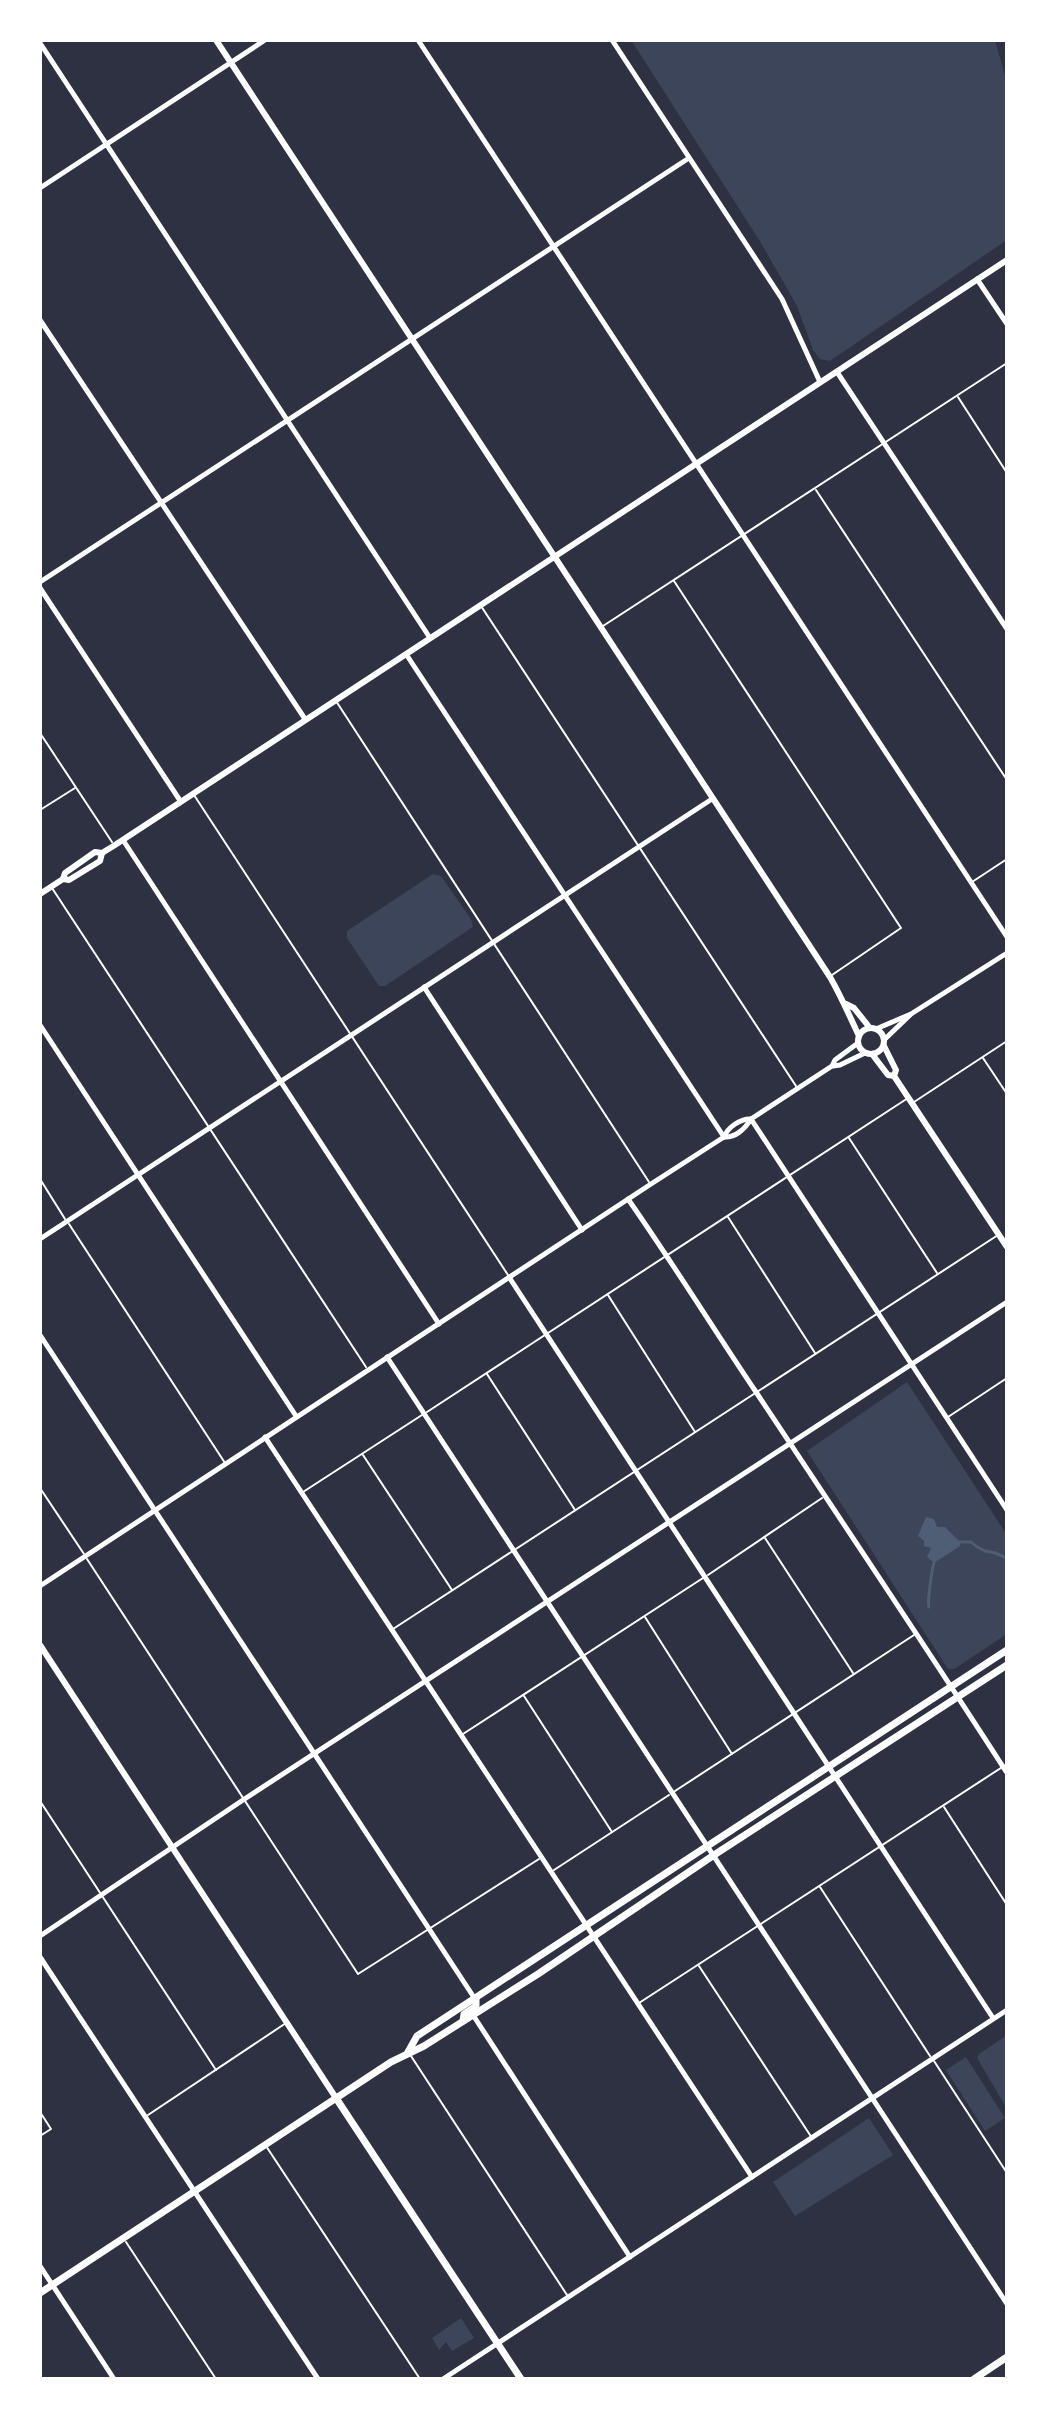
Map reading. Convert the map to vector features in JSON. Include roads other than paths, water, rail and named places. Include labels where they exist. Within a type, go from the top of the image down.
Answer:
[{"type":"main road","points":[[408,2052],[417,2036],[1007,1650]]},
{"type":"main road","points":[[40,2293],[336,2098],[473,2015],[1007,1665]]},
{"type":"main road","points":[[463,2021],[464,2014],[476,2006],[476,1999]]},
{"type":"main road","points":[[336,2098],[521,2379]]},
{"type":"main road","points":[[974,2379],[1007,2357]]},
{"type":"street","points":[[216,40],[830,977],[846,1004],[858,1040],[888,1075],[894,1076],[1007,1247]]},
{"type":"street","points":[[40,188],[265,40]]},
{"type":"street","points":[[418,40],[1007,937]]},
{"type":"street","points":[[612,40],[782,299],[820,382]]},
{"type":"street","points":[[40,43],[430,638]]},
{"type":"street","points":[[181,802],[40,585],[285,420],[689,158]]},
{"type":"street","points":[[40,881],[46,890],[100,861],[102,853],[1007,260]]},
{"type":"street","points":[[977,279],[1007,324]]},
{"type":"street","points":[[40,320],[305,719]]},
{"type":"street","points":[[837,372],[1007,629]]},
{"type":"street","points":[[406,654],[724,1137]]},
{"type":"street","points":[[40,1239],[712,799]]},
{"type":"street","points":[[123,840],[439,1324]]},
{"type":"street","points":[[832,1066],[864,1030],[911,1014],[1007,953]]},
{"type":"street","points":[[424,987],[582,1230]]},
{"type":"street","points":[[846,1004],[854,1008],[884,1043],[896,1070],[894,1076]]},
{"type":"street","points":[[40,1586],[651,1184],[724,1137],[731,1138],[747,1127],[751,1119],[832,1066],[879,1052],[911,1014]]},
{"type":"street","points":[[40,1025],[296,1416]]},
{"type":"street","points":[[751,1119],[1007,1510]]},
{"type":"street","points":[[628,1199],[1006,1768]]},
{"type":"street","points":[[509,1277],[993,2018]]},
{"type":"street","points":[[40,1936],[243,1800],[1007,1302]]},
{"type":"street","points":[[40,1335],[476,1999]]},
{"type":"street","points":[[387,1357],[1007,2304]]},
{"type":"street","points":[[265,1437],[752,2177]]},
{"type":"street","points":[[40,1645],[336,2098]]},
{"type":"street","points":[[40,1957],[318,2379]]},
{"type":"street","points":[[443,2379],[1007,2010]]},
{"type":"street","points":[[473,2015],[630,2257]]},
{"type":"street","points":[[40,2266],[114,2379]]},
{"type":"lane","points":[[602,626],[1007,363]]},
{"type":"lane","points":[[957,396],[1007,473]]},
{"type":"lane","points":[[815,489],[1007,780]]},
{"type":"lane","points":[[674,581],[901,928],[830,977]]},
{"type":"lane","points":[[481,605],[797,1089]]},
{"type":"lane","points":[[336,700],[651,1184]]},
{"type":"lane","points":[[40,733],[115,845]]},
{"type":"lane","points":[[40,810],[76,787]]},
{"type":"lane","points":[[194,794],[509,1277]]},
{"type":"lane","points":[[971,883],[1007,859]]},
{"type":"lane","points":[[46,890],[210,1129],[368,1370]]},
{"type":"lane","points":[[302,1493],[848,1137],[1007,1041]]},
{"type":"lane","points":[[983,1057],[1007,1094]]},
{"type":"lane","points":[[848,1137],[937,1274]]},
{"type":"lane","points":[[40,1179],[225,1464]]},
{"type":"lane","points":[[727,1216],[815,1353]]},
{"type":"lane","points":[[392,1630],[999,1235]]},
{"type":"lane","points":[[608,1294],[695,1432]]},
{"type":"lane","points":[[486,1373],[576,1511]]},
{"type":"lane","points":[[947,1418],[1007,1379]]},
{"type":"lane","points":[[362,1454],[453,1591]]},
{"type":"lane","points":[[40,1488],[358,1974],[542,1857]]},
{"type":"lane","points":[[462,1736],[827,1495]]},
{"type":"lane","points":[[764,1537],[854,1674]]},
{"type":"lane","points":[[644,1616],[732,1754]]},
{"type":"lane","points":[[552,1872],[915,1634]]},
{"type":"lane","points":[[523,1695],[612,1832]]},
{"type":"lane","points":[[638,2004],[1006,1768]]},
{"type":"lane","points":[[40,1801],[216,2070]]},
{"type":"lane","points":[[943,1806],[1007,1905]]},
{"type":"lane","points":[[820,1886],[1007,2173]]},
{"type":"lane","points":[[699,1965],[812,2139]]},
{"type":"lane","points":[[145,2116],[287,2023]]},
{"type":"lane","points":[[408,2052],[569,2297]]},
{"type":"lane","points":[[40,2112],[51,2129],[40,2136]]},
{"type":"lane","points":[[266,2145],[420,2379]]},
{"type":"lane","points":[[123,2238],[216,2379]]},
{"type":"waterway","points":[[960,1542],[971,1542],[1007,1559]]},
{"type":"waterway","points":[[929,1607],[934,1563]]}]
